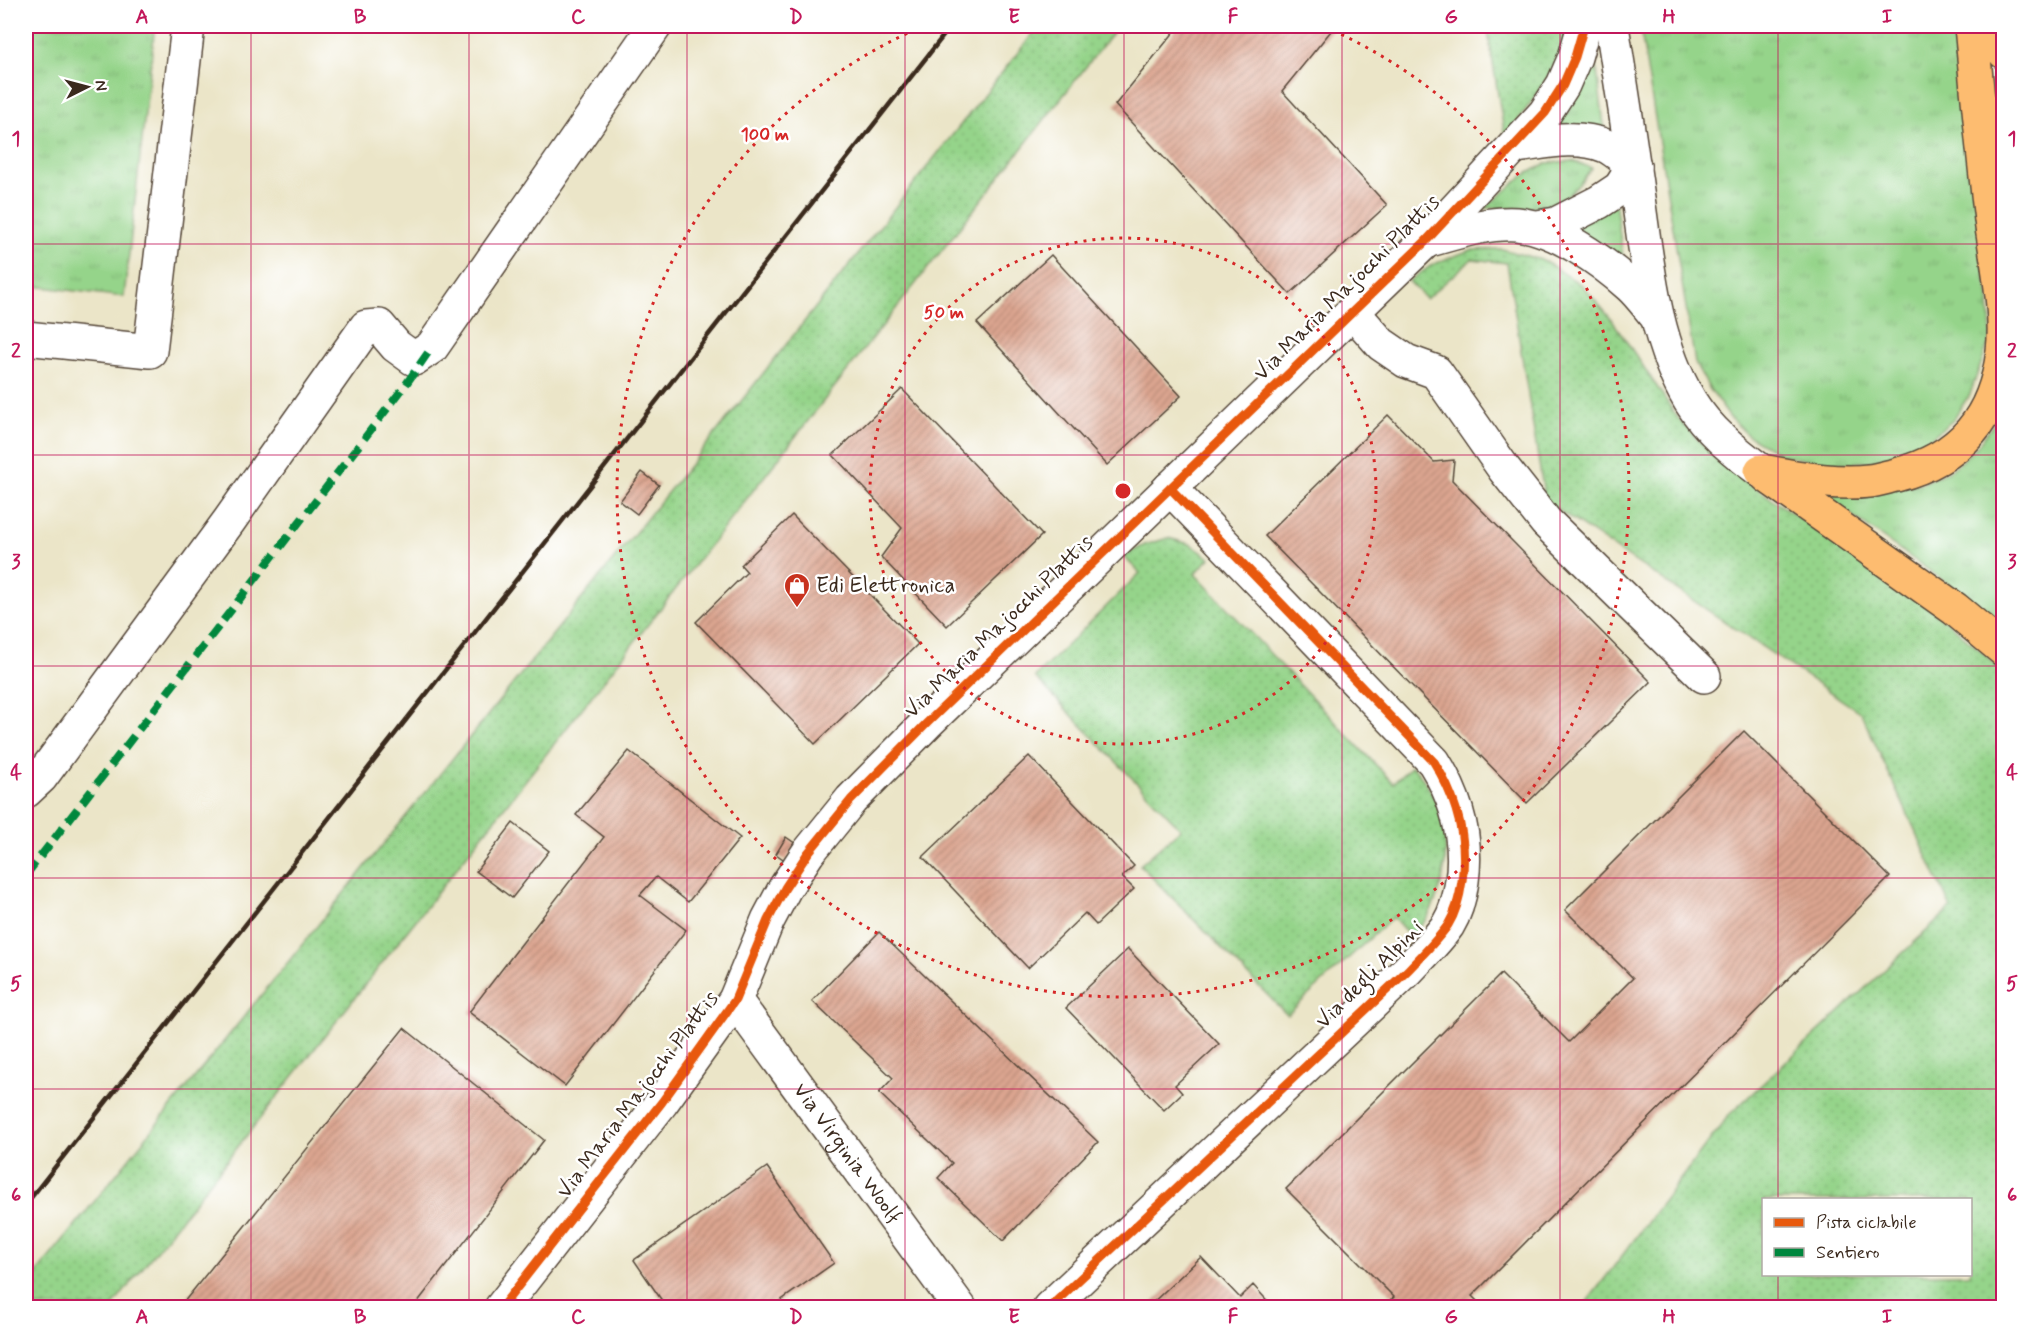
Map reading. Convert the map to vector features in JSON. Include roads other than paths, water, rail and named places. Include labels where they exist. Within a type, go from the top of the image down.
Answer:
[{"type":"main road","points":[[1761,471],[1820,481],[1870,481],[1914,470],[1949,454],[1970,435],[1985,414],[1998,384],[2003,349],[2002,313],[1971,26]]},
{"type":"main road","points":[[1999,26],[2004,52]]},
{"type":"main road","points":[[1761,471],[1955,609],[2004,650]]},
{"type":"street","points":[[26,338],[150,351],[188,26]]},
{"type":"street","points":[[26,791],[41,777],[229,521],[366,327],[379,326],[396,346],[414,359],[432,347],[656,26]]},
{"type":"street","name":"Via Maria Majocchi Plattis","points":[[501,1308],[662,1102],[735,1000],[768,921],[785,888],[808,854],[851,800],[927,723],[1426,241],[1516,146],[1545,113],[1563,85],[1575,57],[1584,26]]},
{"type":"street","points":[[1612,26],[1658,318],[1671,362],[1690,402],[1724,443],[1761,471]]},
{"type":"street","points":[[1516,146],[1557,140],[1584,140],[1608,147],[1634,166]]},
{"type":"street","name":"Via Maria Majocchi Plattis","points":[[1536,227],[1556,224],[1599,202],[1620,188],[1634,166]]},
{"type":"street","name":"Via Maria Majocchi Plattis","points":[[1426,241],[1485,226],[1515,224],[1536,227],[1558,236],[1597,260],[1630,286],[1658,318]]},
{"type":"street","points":[[1353,312],[1381,344],[1406,361],[1436,372],[1504,470],[1546,522],[1704,676]]},
{"type":"street","name":"Via degli Alpini","points":[[1049,1308],[1408,970],[1437,940],[1449,923],[1457,905],[1461,887],[1464,855],[1461,825],[1452,796],[1434,762],[1170,489]]},
{"type":"street","name":"Via Virginia Woolf","points":[[735,1000],[960,1308]]},
{"type":"railway","points":[[26,1204],[951,26]]},
{"type":"place","name":"Edi Elettronica","points":[[797,609]]}]
